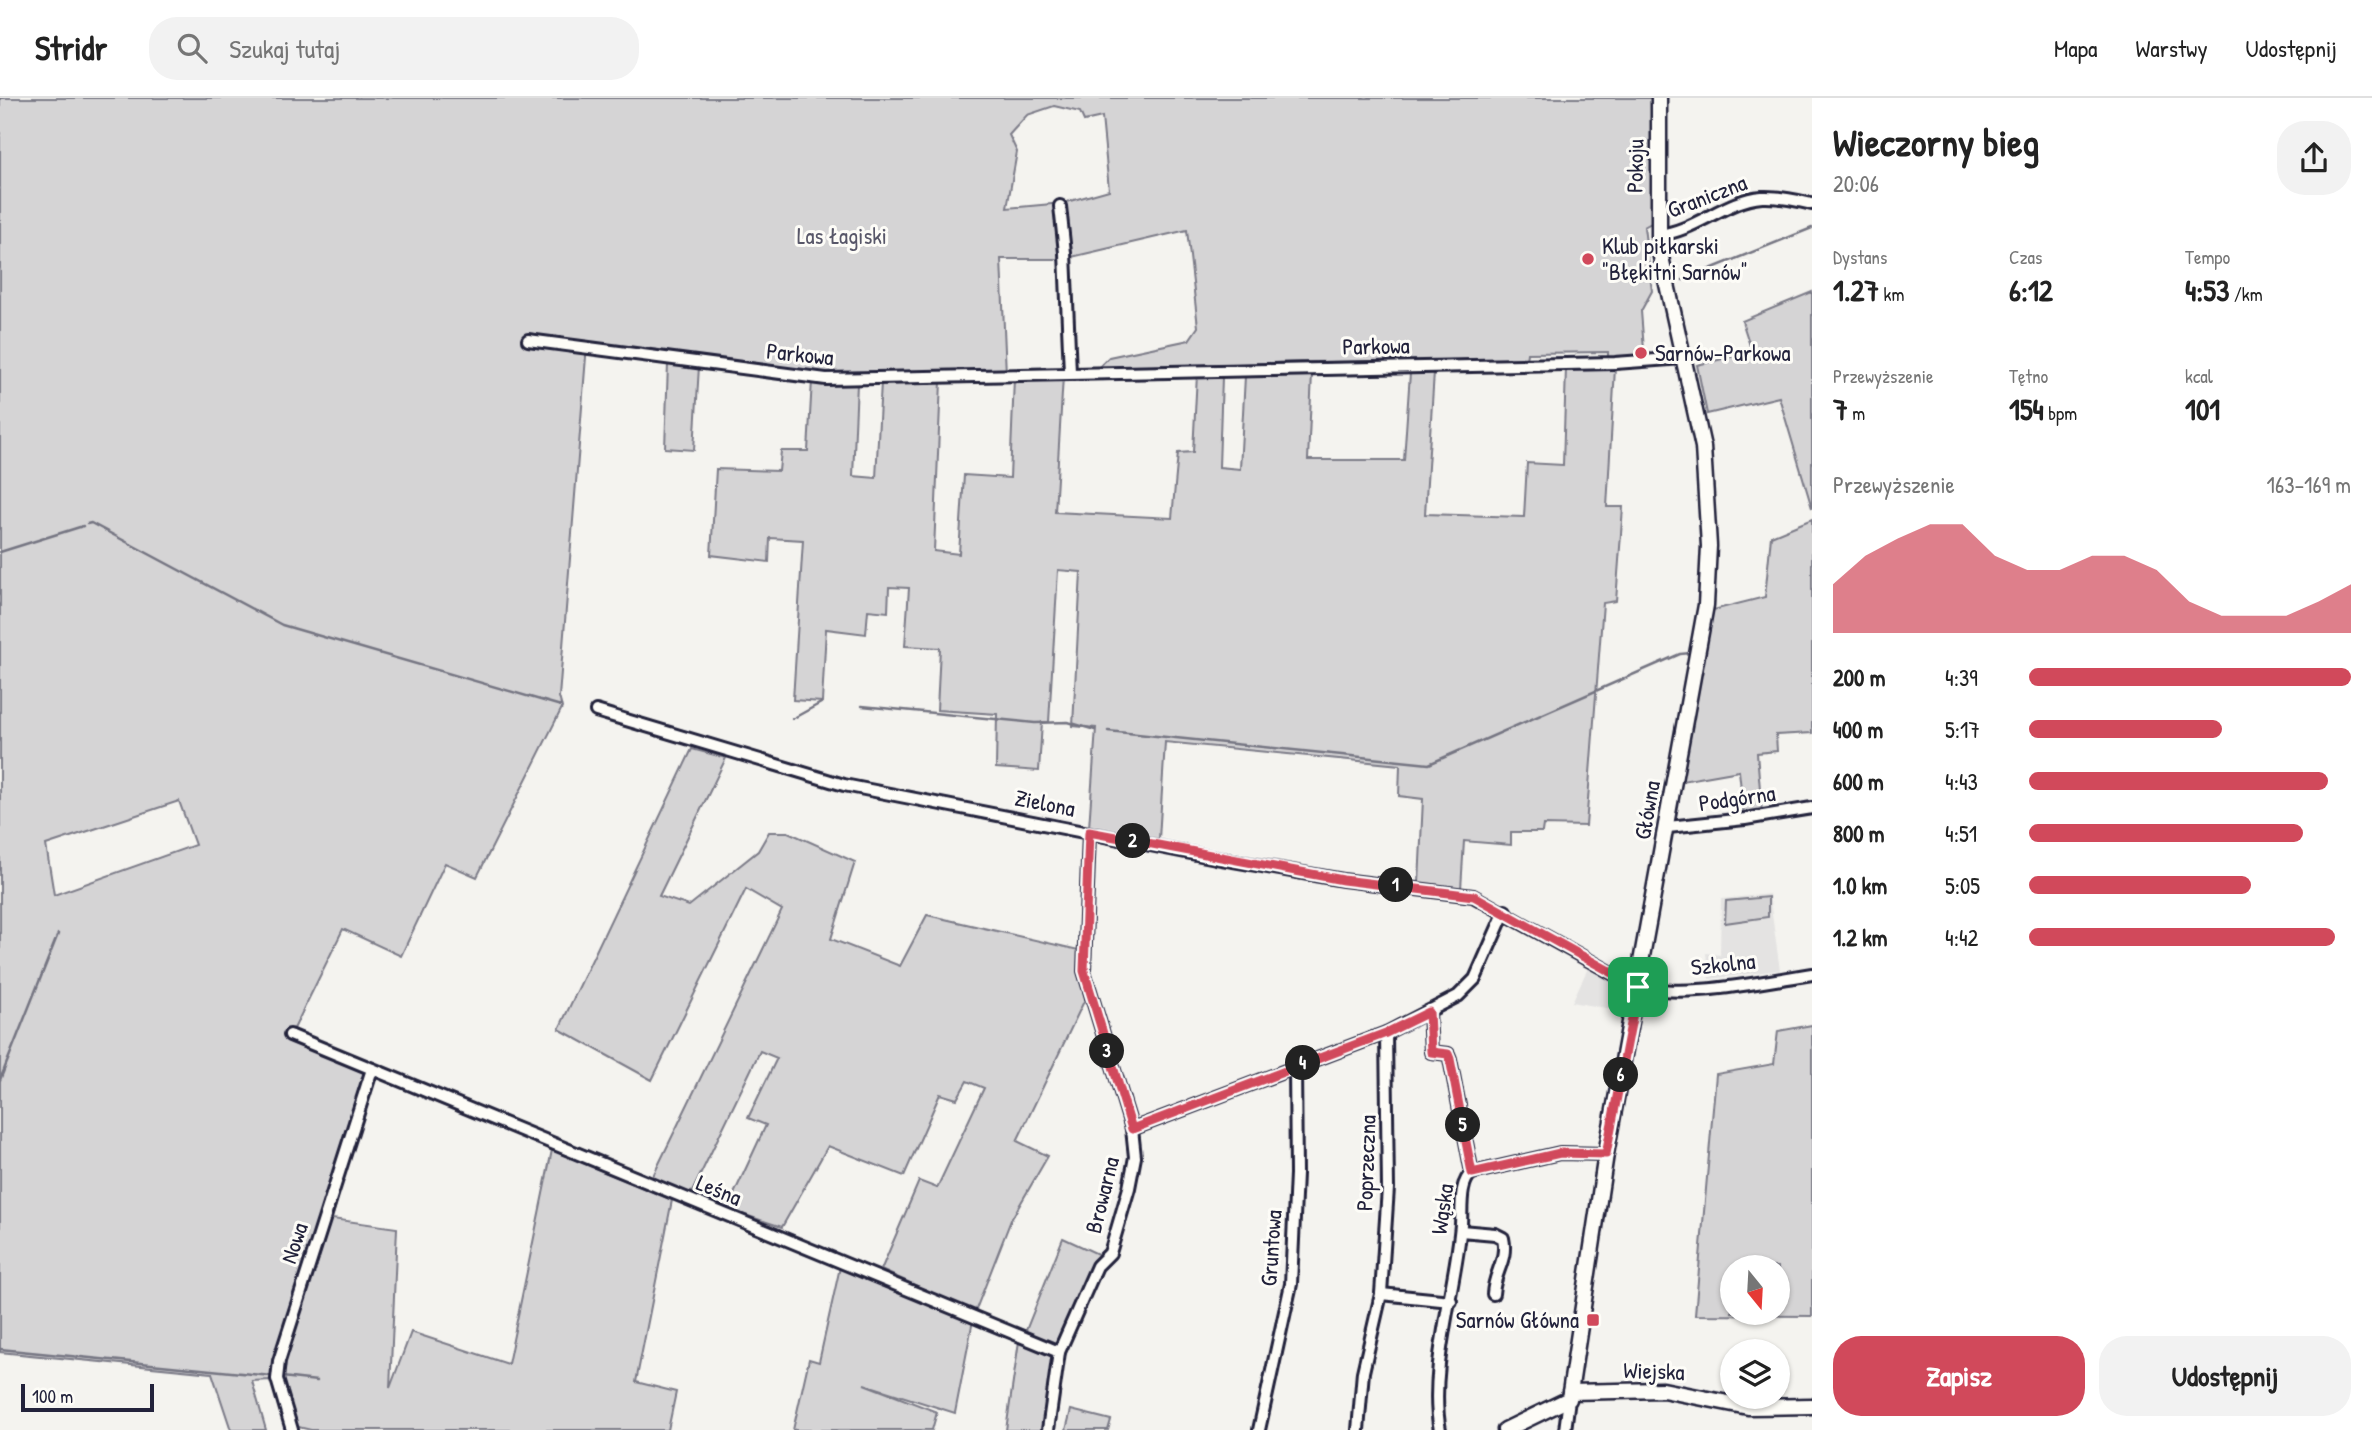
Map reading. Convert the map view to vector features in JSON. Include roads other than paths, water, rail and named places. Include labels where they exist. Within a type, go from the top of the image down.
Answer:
[{"type":"street","name":"Pokoju","points":[[1658,235],[1659,98]]},
{"type":"street","name":"Graniczna","points":[[1658,235],[1704,221],[1749,199],[1778,197],[1812,204]]},
{"type":"street","points":[[1060,206],[1065,253],[1070,373]]},
{"type":"street","name":"Główna","points":[[1564,1430],[1606,1154],[1668,827],[1706,605],[1709,546],[1702,443],[1661,266],[1658,235]]},
{"type":"street","name":"Parkowa","points":[[528,340],[826,379],[1615,363],[1684,358]]},
{"type":"street","name":"Zielona","points":[[596,710],[844,785],[1343,880],[1438,889],[1474,896],[1638,987]]},
{"type":"street","name":"Podgórna","points":[[1668,827],[1745,819],[1812,808]]},
{"type":"street","name":"Browarna","points":[[1059,1352],[1097,1266],[1110,1253],[1133,1171],[1135,1147],[1132,1129],[1084,971],[1089,832]]},
{"type":"street","points":[[1132,1129],[1386,1033],[1458,996],[1470,986],[1504,911]]},
{"type":"street","name":"Szkolna","points":[[1638,987],[1714,988],[1812,974]]},
{"type":"street","name":"Wąska","points":[[1429,1012],[1431,1052],[1448,1054],[1450,1059],[1472,1173],[1464,1184],[1461,1231],[1436,1401],[1440,1430]]},
{"type":"street","name":"Poprzeczna","points":[[1358,1430],[1363,1371],[1381,1294],[1388,1188],[1386,1033]]},
{"type":"street","name":"Leśna","points":[[290,1035],[1059,1352]]},
{"type":"street","name":"Gruntowa","points":[[1259,1430],[1291,1284],[1296,1174],[1295,1066]]},
{"type":"street","name":"Nowa","points":[[292,1430],[276,1379],[279,1361],[372,1069]]},
{"type":"street","points":[[1472,1173],[1560,1153],[1606,1154]]},
{"type":"street","points":[[1461,1231],[1495,1234],[1503,1238],[1506,1252],[1494,1277],[1493,1294]]},
{"type":"street","points":[[1381,1294],[1451,1301]]},
{"type":"street","points":[[1048,1430],[1059,1352]]},
{"type":"street","name":"Wiejska","points":[[1505,1430],[1570,1395],[1663,1390],[1748,1407],[1812,1406]]},
{"type":"waterway","points":[[1683,280],[1812,228]]},
{"type":"waterway","points":[[1667,247],[1678,303]]},
{"type":"waterway","points":[[1692,429],[1694,442]]},
{"type":"waterway","points":[[1696,453],[1697,463]]},
{"type":"waterway","points":[[87,524],[91,523],[282,625],[561,706]]},
{"type":"waterway","points":[[0,552],[83,526]]},
{"type":"waterway","points":[[1108,731],[1429,764],[1680,654],[1691,653]]},
{"type":"waterway","points":[[792,719],[821,703]]},
{"type":"waterway","points":[[862,706],[1035,723],[1068,722],[1095,730]]},
{"type":"waterway","points":[[0,1080],[58,934]]},
{"type":"waterway","points":[[0,1349],[272,1376]]},
{"type":"waterway","points":[[282,1377],[317,1381]]},
{"type":"place","name":"Klub piłkarski \"Błękitni Sarnów\"","points":[[1588,259]]},
{"type":"place","name":"Sarnów-Parkowa","points":[[1641,353]]},
{"type":"place","name":"Sarnów Główna","points":[[1593,1320]]},
{"type":"park label","name":"Las Łagiski","points":[[842,236]]}]
